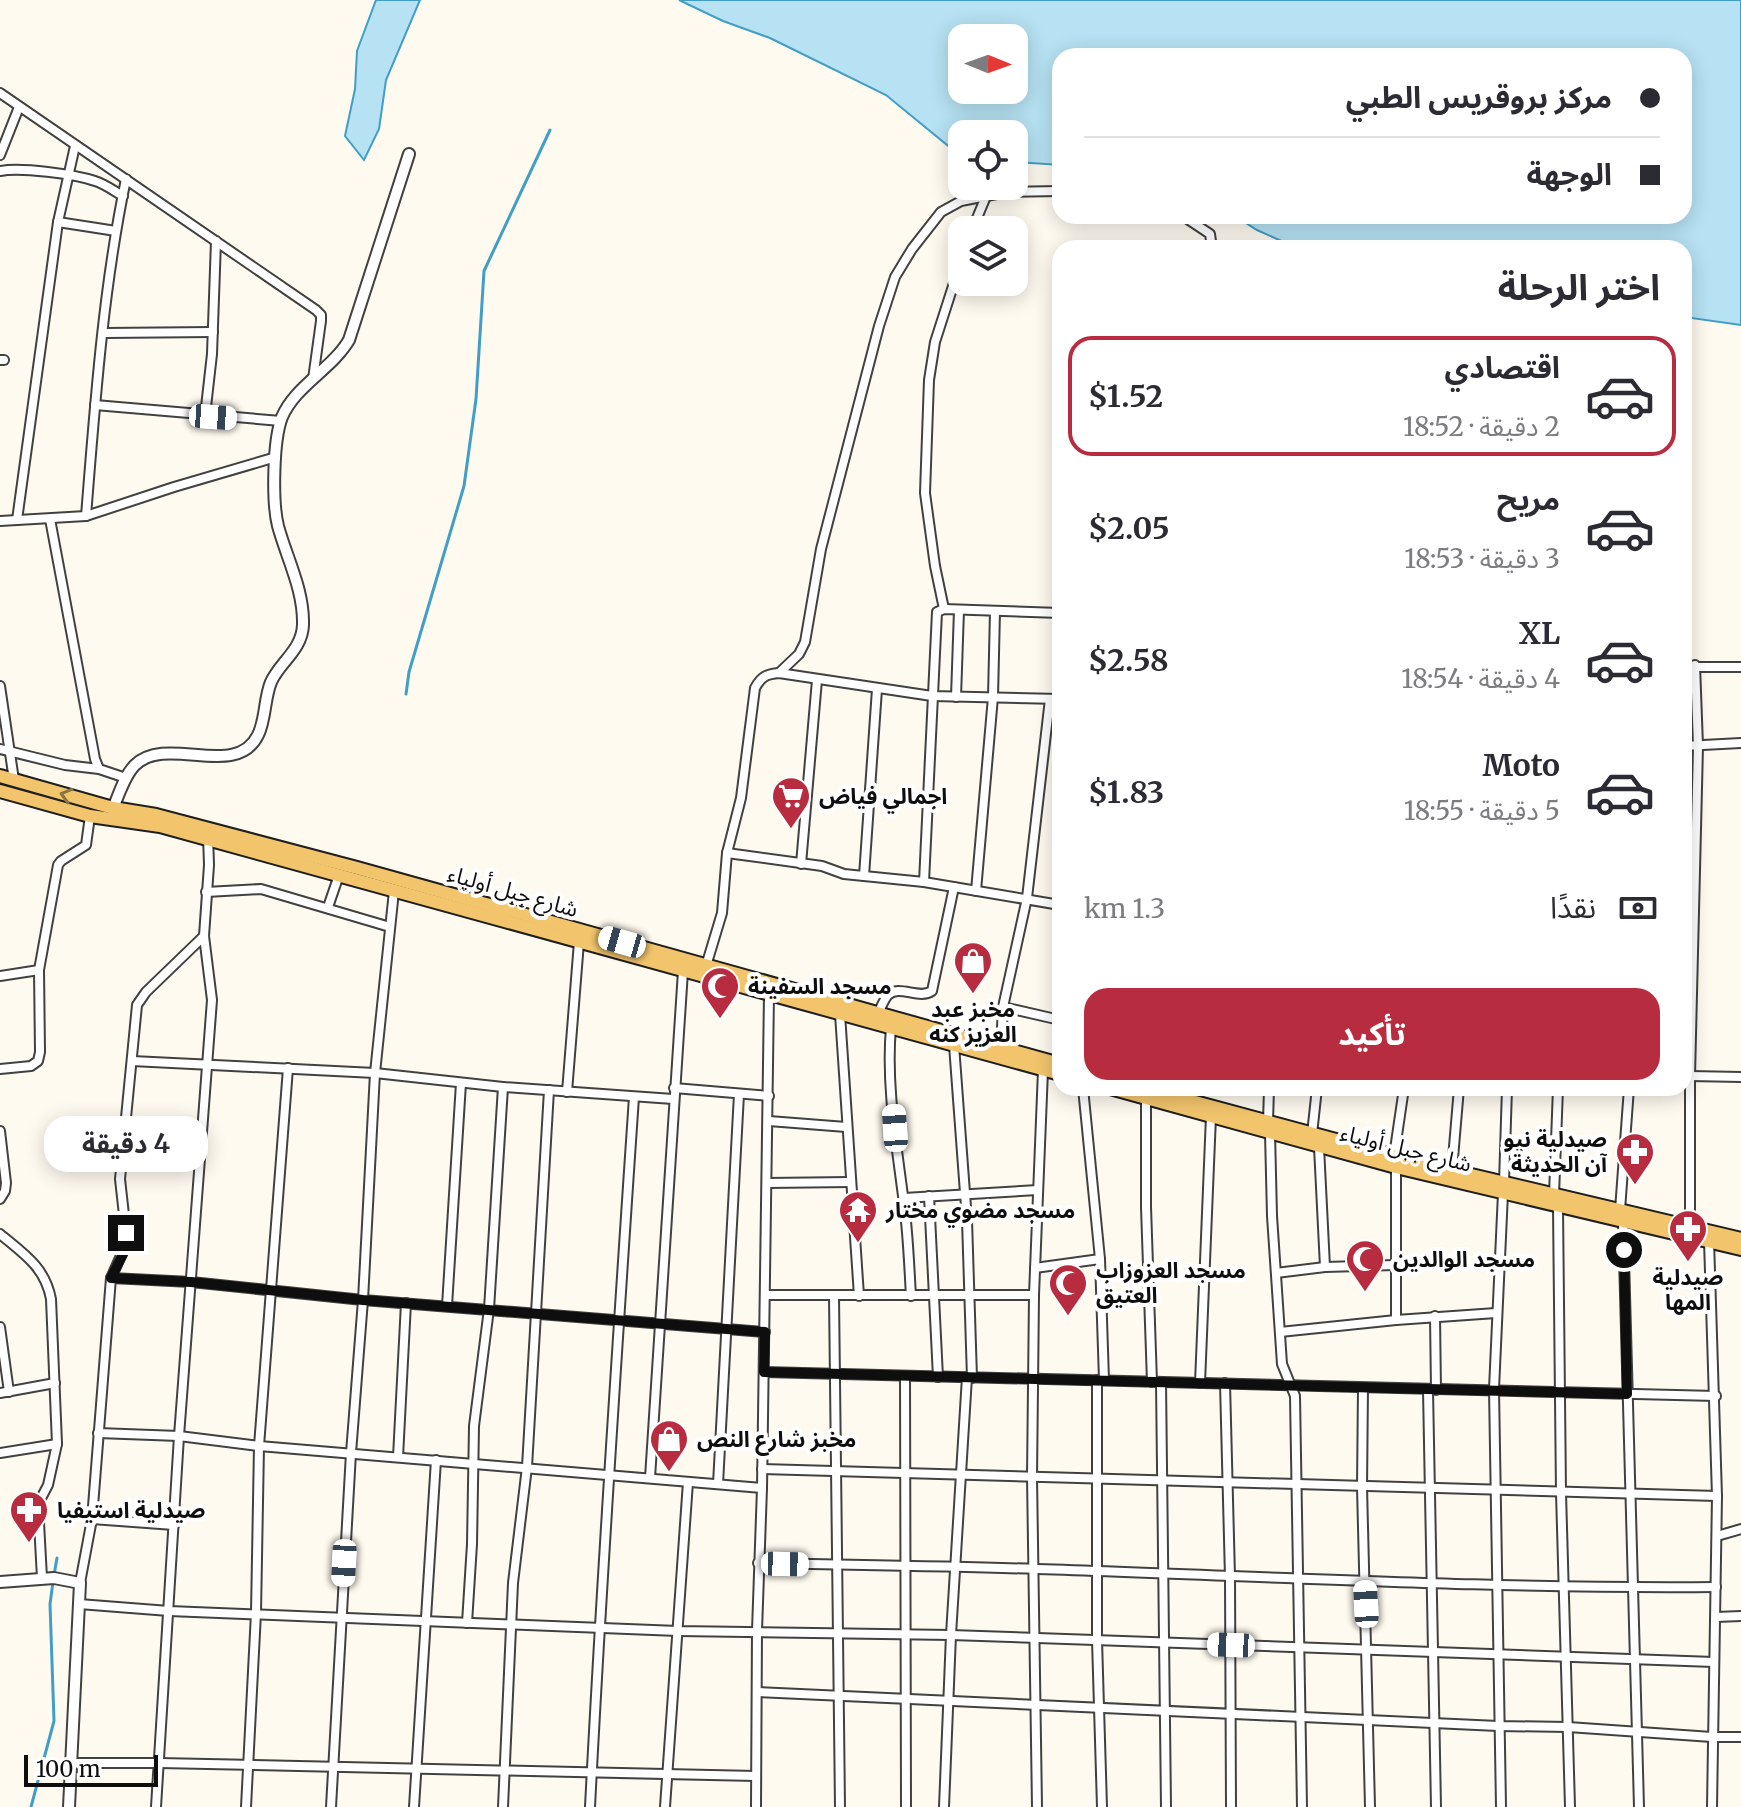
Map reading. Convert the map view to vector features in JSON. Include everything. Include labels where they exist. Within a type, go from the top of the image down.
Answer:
[{"type":"main road","name":"شارع جبل أولياء","points":[[0,776],[113,808],[156,815],[394,891],[1052,1072]]},
{"type":"main road","name":"شارع جبل أولياء","points":[[0,791],[90,816],[208,834],[1052,1062]]},
{"type":"main road","name":"شارع جبل أولياء","points":[[1162,1096],[1211,1116],[1312,1134],[1395,1161],[1709,1237],[1741,1249]]},
{"type":"main road","name":"شارع جبل أولياء","points":[[1166,1096],[1319,1147],[1452,1170],[1503,1188]]},
{"type":"main road","name":"شارع جبل أولياء","points":[[1622,1216],[1690,1227],[1709,1237],[1741,1239]]},
{"type":"street","points":[[0,93],[321,315],[313,380]]},
{"type":"street","points":[[0,155],[19,107]]},
{"type":"street","points":[[17,520],[58,222],[75,146]]},
{"type":"street","points":[[113,808],[135,764],[146,758],[175,753],[230,756],[244,750],[259,733],[271,683],[297,648],[303,634],[300,598],[275,512],[276,457],[281,421],[290,404],[343,350],[355,327],[409,154]]},
{"type":"street","points":[[0,171],[20,168],[94,181],[123,196]]},
{"type":"street","points":[[86,516],[95,405],[116,231],[126,179]]},
{"type":"street","points":[[1028,192],[1052,191]]},
{"type":"street","points":[[779,673],[799,654],[805,642],[821,549],[879,326],[895,277],[941,212],[965,200]]},
{"type":"street","points":[[58,222],[116,231]]},
{"type":"street","points":[[1195,224],[1210,234],[1211,240]]},
{"type":"street","points":[[205,416],[213,332],[216,241]]},
{"type":"street","points":[[944,609],[925,493],[929,380],[935,342],[950,296]]},
{"type":"street","points":[[104,333],[213,332]]},
{"type":"street","points":[[95,405],[281,421]]},
{"type":"street","points":[[0,521],[86,516],[276,457]]},
{"type":"street","points":[[50,519],[99,769]]},
{"type":"street","points":[[924,882],[937,612],[944,609],[1052,613]]},
{"type":"street","points":[[956,697],[959,610]]},
{"type":"street","points":[[976,891],[993,697],[995,611]]},
{"type":"street","points":[[1692,874],[1698,746],[1695,665]]},
{"type":"street","points":[[1692,666],[1741,667]]},
{"type":"street","points":[[706,966],[722,913],[727,853],[741,798],[755,688],[760,679],[767,674],[779,673],[932,696],[1050,699],[1027,898],[1003,1007],[1001,1047]]},
{"type":"street","points":[[801,864],[817,680]]},
{"type":"street","points":[[0,686],[14,780]]},
{"type":"street","points":[[864,876],[877,689]]},
{"type":"street","points":[[1692,746],[1741,743]]},
{"type":"street","points":[[0,749],[65,765],[99,769],[126,778]]},
{"type":"street","points":[[0,1069],[31,1066],[38,1061],[39,970],[58,865],[86,845],[90,816]]},
{"type":"street","points":[[156,1807],[179,1436],[212,1000],[204,936],[208,834]]},
{"type":"street","points":[[727,853],[822,866],[844,874],[924,882],[1052,903]]},
{"type":"street","points":[[328,907],[339,875]]},
{"type":"street","points":[[878,1013],[893,992],[925,995],[932,991],[954,887]]},
{"type":"street","points":[[206,892],[261,889],[390,927]]},
{"type":"street","points":[[331,1807],[375,1073],[394,891]]},
{"type":"street","points":[[69,1807],[80,1583],[92,1519],[111,1278],[127,1242],[120,1179],[134,1014],[139,999],[204,936]]},
{"type":"street","points":[[567,1092],[579,942]]},
{"type":"street","points":[[0,976],[39,970]]},
{"type":"street","points":[[650,1478],[683,971]]},
{"type":"street","points":[[756,1807],[769,994]]},
{"type":"street","points":[[1003,1007],[1052,1018]]},
{"type":"street","points":[[840,1014],[859,1296]]},
{"type":"street","points":[[891,1027],[889,1044],[895,1128],[911,1296]]},
{"type":"street","points":[[944,1807],[955,1568],[970,1377],[965,1194],[954,1045]]},
{"type":"street","points":[[132,1061],[375,1073],[503,1087],[673,1099]]},
{"type":"street","points":[[246,1807],[256,1613],[259,1446],[288,1068]]},
{"type":"street","points":[[1037,1807],[1032,1477],[1034,1295],[1043,1070]]},
{"type":"street","points":[[1692,1076],[1741,1077]]},
{"type":"street","points":[[447,1306],[461,1083]]},
{"type":"street","points":[[467,1623],[474,1426],[489,1309],[503,1087]]},
{"type":"street","points":[[674,1088],[769,1096]]},
{"type":"street","points":[[503,1807],[514,1575],[527,1467],[549,1090]]},
{"type":"street","points":[[718,1484],[739,1094]]},
{"type":"street","points":[[1084,1096],[1100,1259],[1097,1640],[1102,1807]]},
{"type":"street","points":[[1150,1096],[1146,1207],[1161,1481],[1166,1807]]},
{"type":"street","points":[[1269,1096],[1283,1370],[1295,1396],[1302,1807]]},
{"type":"street","points":[[1312,1134],[1316,1096]]},
{"type":"street","points":[[1396,1320],[1395,1161],[1403,1096]]},
{"type":"street","points":[[1452,1170],[1458,1096]]},
{"type":"street","points":[[1501,1807],[1494,1389],[1507,1096]]},
{"type":"street","points":[[1558,1096],[1556,1201],[1570,1807]]},
{"type":"street","points":[[1629,1096],[1622,1216],[1639,1807]]},
{"type":"street","points":[[1690,1096],[1690,1227]]},
{"type":"street","points":[[590,1807],[598,1626],[611,1475],[634,1097]]},
{"type":"street","points":[[1200,1383],[1211,1116]]},
{"type":"street","points":[[769,1121],[846,1127]]},
{"type":"street","points":[[0,1131],[6,1183],[0,1199]]},
{"type":"street","points":[[1319,1147],[1325,1267]]},
{"type":"street","points":[[767,1183],[851,1182]]},
{"type":"street","points":[[904,1198],[1038,1190]]},
{"type":"street","points":[[929,1196],[938,1377]]},
{"type":"street","points":[[0,1234],[39,1268],[47,1282],[51,1299],[57,1444],[48,1485],[38,1504],[42,1578]]},
{"type":"street","points":[[1709,1237],[1717,1496],[1712,1807]]},
{"type":"street","points":[[1035,1268],[1100,1259]]},
{"type":"street","points":[[1276,1273],[1325,1267],[1395,1265]]},
{"type":"street","points":[[111,1278],[191,1282],[363,1300],[765,1332]]},
{"type":"street","points":[[765,1295],[1034,1295]]},
{"type":"street","points":[[834,1296],[840,1807]]},
{"type":"street","points":[[398,1457],[406,1303]]},
{"type":"street","points":[[1280,1332],[1496,1313]]},
{"type":"street","points":[[1435,1316],[1429,1489],[1436,1807]]},
{"type":"street","points":[[0,1327],[5,1392],[55,1383]]},
{"type":"street","points":[[764,1372],[1716,1396]]},
{"type":"street","points":[[905,1376],[906,1807]]},
{"type":"street","points":[[1225,1383],[1229,1482],[1231,1807]]},
{"type":"street","points":[[1363,1388],[1362,1487],[1370,1807]]},
{"type":"street","points":[[98,1433],[179,1436],[259,1446],[762,1488]]},
{"type":"street","points":[[0,1453],[57,1444]]},
{"type":"street","points":[[414,1807],[436,1460]]},
{"type":"street","points":[[762,1469],[1717,1496]]},
{"type":"street","points":[[665,1807],[688,1482]]},
{"type":"street","points":[[92,1519],[174,1525]]},
{"type":"street","points":[[1717,1536],[1741,1529]]},
{"type":"street","points":[[758,1563],[1034,1569],[1300,1580],[1716,1587]]},
{"type":"street","points":[[0,1582],[62,1578],[80,1583]]},
{"type":"street","points":[[79,1604],[169,1611],[678,1631],[906,1633],[1714,1662]]},
{"type":"street","points":[[1716,1617],[1741,1616]]},
{"type":"street","points":[[757,1692],[1741,1737]]},
{"type":"street","points":[[70,1763],[756,1776]]},
{"type":"water","points":[[376,0],[420,0],[386,80],[379,129],[364,160],[345,136],[355,89],[357,51]]},
{"type":"water","points":[[679,0],[1741,0],[1741,325],[1692,318],[1692,240],[1279,240],[1248,224],[1692,224],[1692,48],[1052,48],[1052,164],[1028,163],[1028,120],[948,120],[948,146],[886,95],[770,38],[723,21]]},
{"type":"waterway","points":[[406,694],[409,672],[464,486],[476,399],[484,271],[550,130]]},
{"type":"waterway","points":[[54,1575],[57,1558]]},
{"type":"waterway","points":[[31,1807],[54,1721],[50,1604],[53,1582]]},
{"type":"place","name":"اجمالي فياض","points":[[791,830]]},
{"type":"place","name":"مخبز عبد العزيز كنه","points":[[973,995]]},
{"type":"place","name":"مسجد السفينة","points":[[720,1020]]},
{"type":"place","name":"صيدلية نيو آن الحديثة","points":[[1635,1186]]},
{"type":"place","name":"مسجد مضوي مختار","points":[[858,1244]]},
{"type":"place","name":"صيدلية المها","points":[[1688,1263]]},
{"type":"place","name":"مسجد الوالدين","points":[[1365,1293]]},
{"type":"place","name":"مسجد العزوزاب العتيق","points":[[1068,1317]]},
{"type":"place","name":"مخبز شارع النص","points":[[669,1473]]},
{"type":"place","name":"صيدلية استيفيا","points":[[29,1544]]},
{"type":"route","points":[[126,1233],[125,1250],[111,1278],[191,1282],[363,1300],[765,1332],[764,1372],[1627,1394],[1624,1250]]}]
